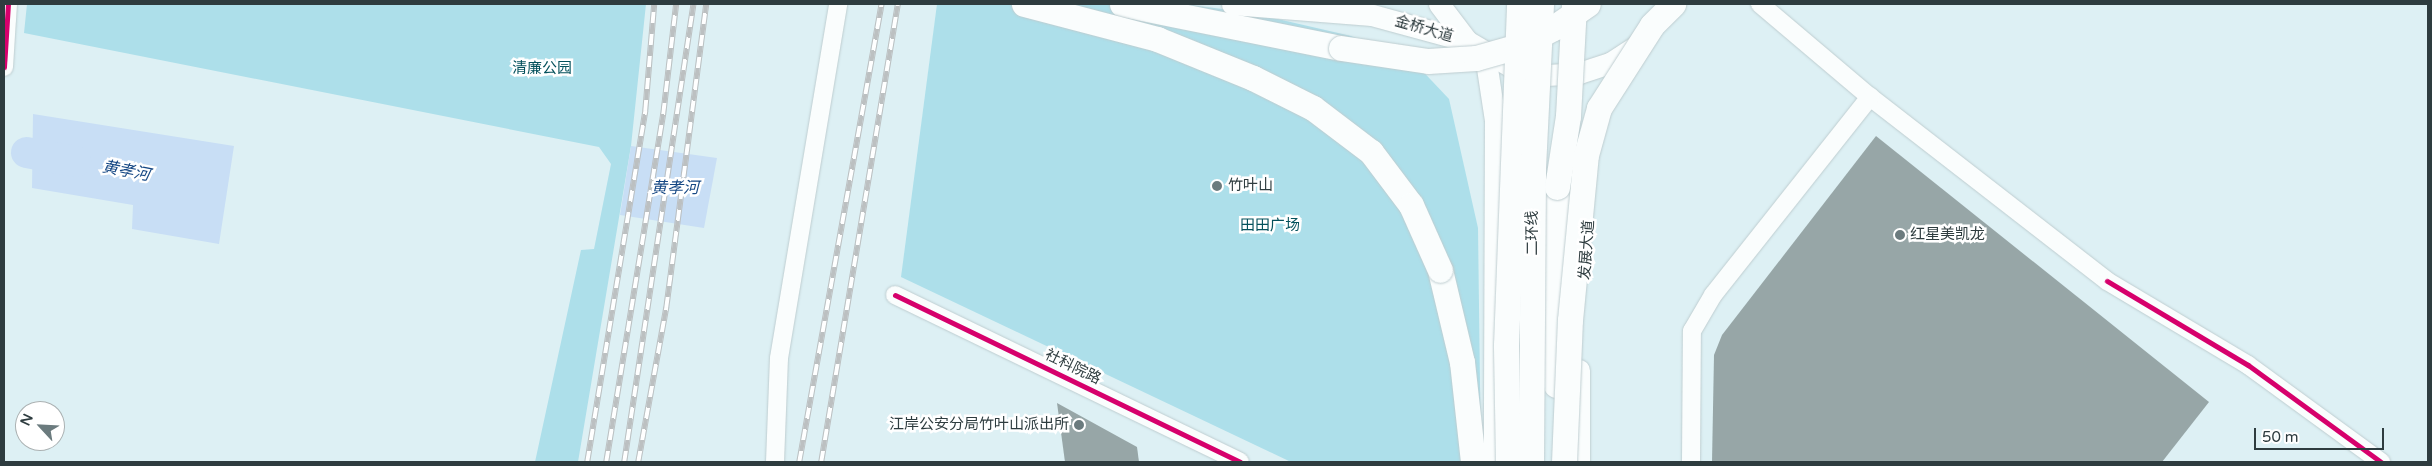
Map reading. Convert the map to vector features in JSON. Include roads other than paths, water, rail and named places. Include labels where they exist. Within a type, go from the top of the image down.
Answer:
[{"type":"highway","points":[[1024,4],[1157,39],[1253,78],[1313,108],[1370,152],[1410,205],[1440,270],[1462,362],[1473,462]]},
{"type":"highway","points":[[1122,4],[1428,61],[1476,58],[1518,46],[1553,28],[1588,4]]},
{"type":"highway","points":[[1508,462],[1506,345],[1519,4]]},
{"type":"highway","name":"二环线","points":[[1531,462],[1534,168],[1541,4]]},
{"type":"highway","name":"二环线","points":[[1556,462],[1557,187],[1564,4]]},
{"type":"highway","points":[[1557,187],[1568,116],[1574,4]]},
{"type":"highway","points":[[1564,462],[1570,320],[1586,156],[1599,108],[1647,33],[1673,4]]},
{"type":"main road","name":"金桥大道","points":[[1232,4],[1372,15],[1467,41]]},
{"type":"main road","points":[[1439,4],[1467,41],[1485,55],[1515,69],[1538,73],[1579,73],[1610,63],[1637,46],[1658,25],[1673,4]]},
{"type":"main road","name":"发展大道","points":[[1579,462],[1579,373],[1595,167],[1614,94],[1637,46]]},
{"type":"main road","points":[[1485,55],[1495,120],[1494,462]]},
{"type":"street","points":[[4,67],[8,4]]},
{"type":"street","points":[[775,462],[779,358],[838,4]]},
{"type":"street","points":[[1760,4],[1870,97],[2107,280],[2248,365],[2381,462]]},
{"type":"street","points":[[1691,462],[1692,331],[1713,296],[1870,97]]},
{"type":"street","name":"社科院路","points":[[895,295],[1240,462]]},
{"type":"water","points":[[33,114],[234,146],[219,244],[132,229],[133,205],[32,188]]},
{"type":"water","name":"黄孝河","points":[[631,146],[717,158],[704,228],[620,215]]},
{"type":"waterway","name":"黄孝河","points":[[26,152],[75,161]]},
{"type":"railway","points":[[587,462],[645,111],[654,4]]},
{"type":"railway","points":[[606,462],[663,114],[676,4]]},
{"type":"railway","points":[[624,462],[693,4]]},
{"type":"railway","points":[[638,462],[666,308],[706,4]]},
{"type":"railway","points":[[799,462],[881,4]]},
{"type":"railway","points":[[821,462],[898,4]]},
{"type":"place","name":"竹叶山","points":[[1217,186]]},
{"type":"place","name":"红星美凯龙","points":[[1900,235]]},
{"type":"place","name":"江岸公安分局竹叶山派出所","points":[[1079,425]]},
{"type":"park label","name":"清廉公园","points":[[542,69]]},
{"type":"park label","name":"田田广场","points":[[1270,226]]}]
